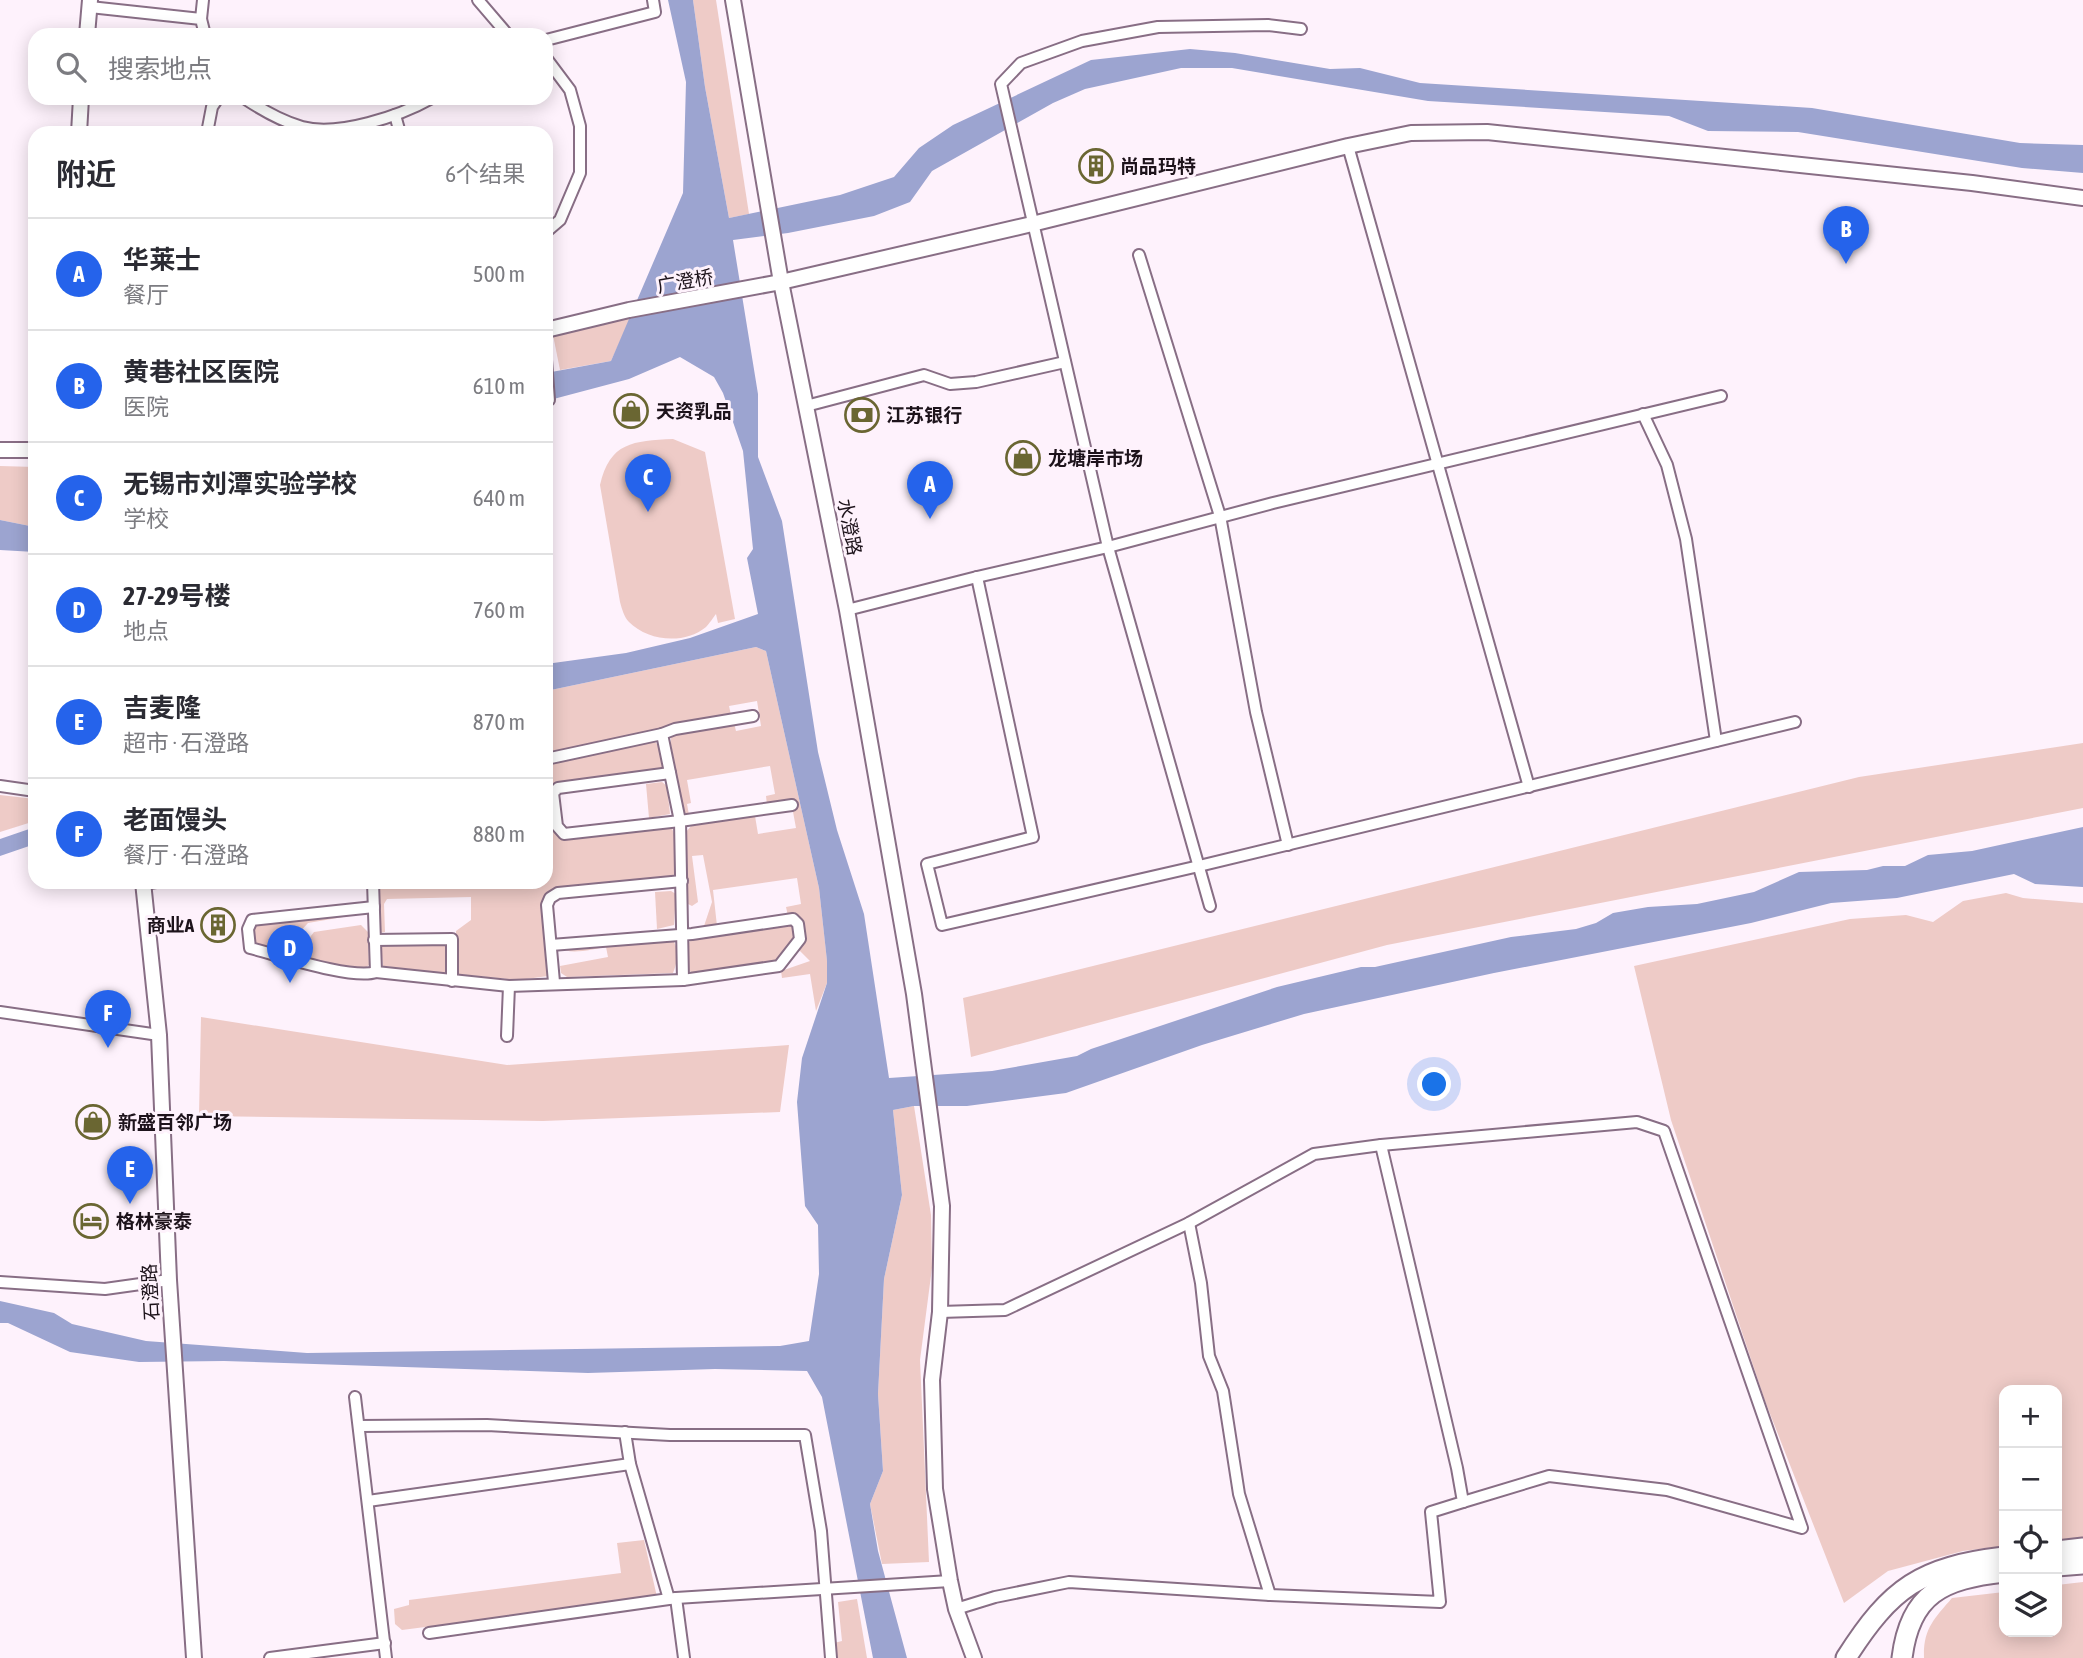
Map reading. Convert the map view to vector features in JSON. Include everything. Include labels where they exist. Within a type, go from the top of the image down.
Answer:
[{"type":"highway","points":[[2062,1550],[2083,1548]]},
{"type":"highway","points":[[1846,1658],[1875,1615],[1895,1594],[1915,1580],[1940,1569],[1999,1558]]},
{"type":"highway","points":[[2062,1566],[2083,1564]]},
{"type":"highway","points":[[1902,1658],[1910,1619],[1926,1599],[1944,1586],[1969,1577],[1999,1573]]},
{"type":"street","points":[[203,0],[201,19],[203,28]]},
{"type":"street","points":[[478,0],[502,28]]},
{"type":"street","points":[[553,38],[655,12],[653,0]]},
{"type":"street","name":"水澄路","points":[[733,0],[781,282],[847,610],[914,994],[942,1206],[940,1312],[932,1380],[935,1489],[950,1581],[974,1658]]},
{"type":"street","points":[[88,28],[90,4],[201,19]]},
{"type":"street","points":[[1210,906],[1108,547],[1001,84],[1021,63],[1082,41],[1158,27],[1268,25],[1301,29]]},
{"type":"street","points":[[553,67],[570,90],[580,126],[580,173],[560,220],[553,226]]},
{"type":"street","points":[[79,126],[81,105]]},
{"type":"street","points":[[208,126],[213,105]]},
{"type":"street","points":[[254,105],[299,126]]},
{"type":"street","points":[[354,126],[396,115],[417,105]]},
{"type":"street","points":[[396,115],[398,126]]},
{"type":"street","name":"广澄桥","points":[[553,328],[629,310],[781,282],[1411,133],[1487,131],[1946,180],[2083,198]]},
{"type":"street","points":[[1348,146],[1529,787]]},
{"type":"street","points":[[1139,255],[1220,516],[1256,712],[1288,845]]},
{"type":"street","points":[[806,406],[924,375],[950,384],[976,382],[1065,362]]},
{"type":"street","points":[[847,610],[977,576],[1108,547],[1220,516],[1720,396]]},
{"type":"street","points":[[1643,414],[1667,465],[1686,539],[1716,741]]},
{"type":"street","points":[[0,450],[28,450]]},
{"type":"street","points":[[977,576],[1033,838],[927,864],[942,925],[1288,845],[1795,722]]},
{"type":"street","points":[[553,757],[675,729],[753,716]]},
{"type":"street","points":[[662,734],[680,821],[683,980]]},
{"type":"street","points":[[670,773],[558,788],[553,793],[557,826],[564,834],[792,805]]},
{"type":"street","points":[[0,786],[28,790]]},
{"type":"street","points":[[554,982],[547,905],[550,898],[558,892],[682,881]]},
{"type":"street","name":"石澄路","points":[[148,889],[159,1035],[172,1338],[194,1658]]},
{"type":"street","points":[[373,889],[376,972]]},
{"type":"street","points":[[374,906],[253,920],[248,929],[250,948],[322,967],[368,975],[376,972],[509,986],[683,980],[779,966],[799,944],[800,932],[793,919],[683,933],[551,945]]},
{"type":"street","points":[[374,940],[452,939],[452,981]]},
{"type":"street","points":[[507,1036],[509,986]]},
{"type":"street","points":[[0,1012],[159,1035]]},
{"type":"street","points":[[940,1312],[1005,1310],[1189,1223],[1314,1154],[1381,1145],[1637,1122],[1664,1132],[1802,1528],[1667,1490],[1549,1476],[1431,1512],[1440,1602],[1270,1595],[1069,1582],[995,1597],[957,1609]]},
{"type":"street","points":[[1381,1145],[1463,1502]]},
{"type":"street","points":[[1189,1223],[1201,1283],[1209,1356],[1223,1391],[1239,1494],[1270,1595]]},
{"type":"street","points":[[0,1282],[105,1289],[169,1280]]},
{"type":"street","points":[[355,1396],[386,1658]]},
{"type":"street","points":[[359,1426],[486,1425],[670,1435],[805,1435],[821,1531],[831,1658]]},
{"type":"street","points":[[625,1432],[630,1464],[673,1598],[684,1658]]},
{"type":"street","points":[[368,1501],[630,1464]]},
{"type":"street","points":[[429,1633],[673,1598],[950,1581]]},
{"type":"street","points":[[270,1658],[384,1643]]},
{"type":"shaded area","points":[[693,0],[716,0],[749,214],[729,218],[705,87]]},
{"type":"shaded area","points":[[631,317],[611,361],[560,370],[553,335]]},
{"type":"shaded area","points":[[673,439],[705,452],[735,619],[718,623],[716,614],[706,627],[697,633],[666,638],[646,633],[629,622],[624,615],[600,485],[604,471],[617,452],[635,443]]},
{"type":"shaded area","points":[[0,466],[28,467],[28,526],[0,520]]},
{"type":"shaded area","points":[[756,647],[766,651],[819,888],[827,983],[816,1011],[810,974],[782,978],[781,971],[810,961],[798,949],[803,924],[798,915],[788,916],[786,907],[801,904],[797,878],[713,890],[717,926],[704,926],[712,902],[703,855],[692,856],[698,902],[692,906],[688,904],[686,832],[691,826],[755,816],[758,834],[796,828],[791,801],[767,805],[766,796],[775,794],[770,766],[687,780],[691,803],[687,804],[689,815],[685,816],[671,738],[676,733],[734,723],[736,731],[761,726],[757,701],[729,706],[731,715],[553,752],[553,690]]},
{"type":"shaded area","points":[[655,742],[660,747],[662,767],[658,772],[557,785],[556,832],[671,826],[675,836],[676,872],[670,879],[552,890],[545,898],[548,976],[519,980],[456,974],[456,931],[471,920],[471,897],[387,899],[384,904],[385,932],[379,933],[379,889],[553,889],[553,762]]},
{"type":"shaded area","points":[[2083,743],[2083,808],[1387,945],[971,1057],[963,998],[1859,777]]},
{"type":"shaded area","points":[[662,782],[667,786],[670,814],[649,818],[646,784]]},
{"type":"shaded area","points":[[0,795],[28,798],[28,823],[0,832]]},
{"type":"shaded area","points":[[671,891],[676,894],[674,925],[657,929],[655,892]]},
{"type":"shaded area","points":[[2006,893],[2023,898],[2083,903],[2083,1537],[2062,1539],[2062,1385],[1999,1385],[1999,1547],[1963,1551],[1888,1571],[1844,1603],[1765,1401],[1671,1120],[1634,966],[1850,919],[1906,915],[1933,922],[1963,901]]},
{"type":"shaded area","points":[[361,914],[308,923],[298,934],[298,941],[307,941],[314,932],[361,925],[368,932],[369,965],[363,970],[259,948],[254,943],[254,928],[258,924]]},
{"type":"shaded area","points":[[789,922],[794,925],[797,941],[777,963],[694,975],[688,969],[686,945],[694,938]]},
{"type":"shaded area","points":[[670,937],[677,954],[673,973],[567,977],[561,973],[560,966],[608,957],[606,947],[569,951],[558,947]]},
{"type":"shaded area","points":[[446,943],[449,954],[447,969],[445,973],[383,966],[381,945]]},
{"type":"shaded area","points":[[201,1017],[507,1065],[789,1045],[780,1112],[543,1121],[199,1116]]},
{"type":"shaded area","points":[[914,1106],[931,1215],[932,1268],[920,1360],[929,1562],[882,1564],[870,1504],[883,1471],[878,1394],[884,1279],[902,1195],[893,1110]]},
{"type":"shaded area","points":[[644,1540],[657,1597],[402,1630],[395,1624],[394,1609],[409,1605],[409,1600],[621,1573],[617,1543]]},
{"type":"shaded area","points":[[2083,1582],[2083,1658],[1924,1658],[1928,1632],[1952,1598],[1999,1593],[1999,1637],[2062,1637],[2062,1584]]},
{"type":"shaded area","points":[[857,1599],[867,1658],[837,1658],[834,1643],[842,1641],[838,1602]]},
{"type":"water","points":[[668,0],[693,0],[705,87],[729,218],[840,195],[894,177],[919,148],[953,125],[1091,60],[1190,49],[1235,53],[1330,69],[1360,68],[1420,83],[1812,108],[2020,143],[2083,145],[2083,173],[2022,168],[1798,132],[1708,131],[1669,116],[1428,101],[1232,68],[1181,68],[1085,89],[1053,103],[932,171],[910,202],[874,216],[788,233],[733,240],[758,394],[758,457],[782,521],[818,752],[837,830],[864,914],[889,1078],[992,1071],[1077,1056],[1277,987],[1361,967],[1375,967],[1511,937],[1576,929],[1596,923],[1613,913],[1648,907],[1697,904],[1754,892],[1799,872],[1905,866],[1928,855],[1972,851],[2083,827],[2083,887],[2035,884],[2014,874],[1897,898],[1831,903],[1751,923],[1494,973],[1304,1014],[1202,1045],[1066,1093],[967,1106],[914,1106],[893,1110],[902,1195],[884,1279],[878,1394],[883,1471],[870,1504],[878,1551],[907,1658],[873,1658],[822,1397],[807,1371],[715,1369],[588,1373],[224,1361],[139,1362],[70,1352],[8,1323],[0,1323],[0,1301],[54,1313],[72,1324],[146,1341],[307,1353],[780,1346],[809,1341],[819,1274],[818,1225],[805,1206],[797,1102],[802,1058],[827,983],[827,961],[819,888],[766,651],[756,647],[553,690],[553,663],[626,653],[690,638],[758,614],[747,558],[753,549],[743,451],[723,393],[714,377],[680,357],[629,379],[553,399],[553,372],[611,361],[683,193],[686,82]]},
{"type":"water","points":[[0,520],[28,526],[28,552],[0,550]]},
{"type":"water","points":[[28,829],[28,846],[0,856],[0,839]]},
{"type":"place","name":"尚品玛特","points":[[1096,166]]},
{"type":"place","name":"黄巷社区医院","points":[[1846,264]]},
{"type":"place","name":"天资乳品","points":[[631,411]]},
{"type":"place","name":"江苏银行","points":[[862,415]]},
{"type":"place","name":"龙塘岸市场","points":[[1023,458]]},
{"type":"place","name":"无锡市刘潭实验学校","points":[[648,512]]},
{"type":"place","name":"华莱士","points":[[930,519]]},
{"type":"place","name":"商业A","points":[[218,925]]},
{"type":"place","name":"27-29号楼","points":[[290,983]]},
{"type":"place","name":"老面馒头","points":[[108,1048]]},
{"type":"place","name":"新盛百邻广场","points":[[93,1122]]},
{"type":"place","name":"吉麦隆","points":[[130,1204]]},
{"type":"place","name":"格林豪泰","points":[[91,1221]]}]
